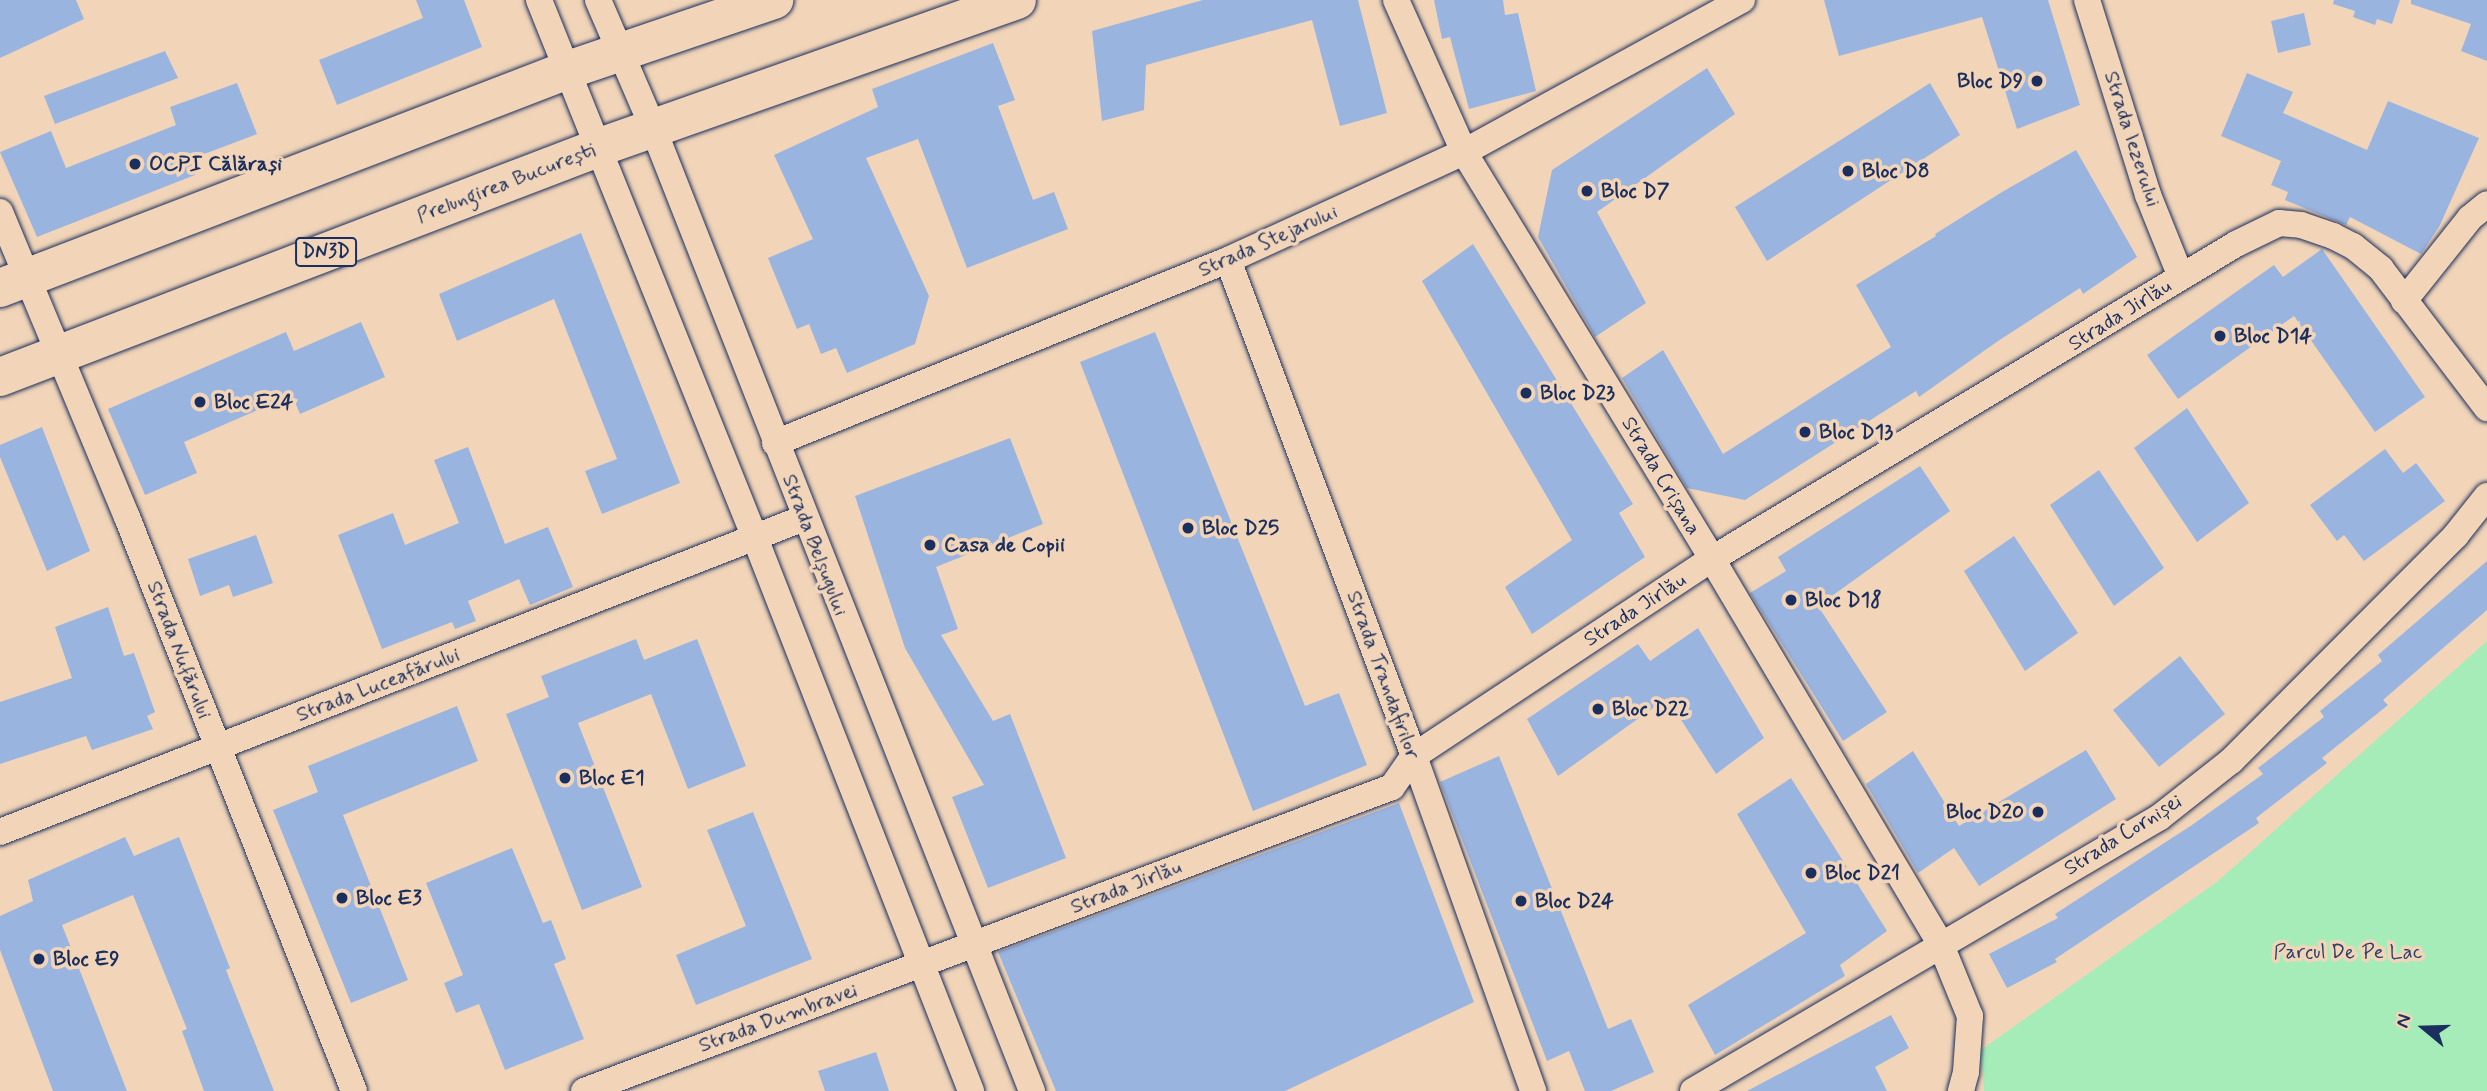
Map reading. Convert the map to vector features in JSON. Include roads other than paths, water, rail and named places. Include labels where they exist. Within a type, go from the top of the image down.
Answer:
[{"type":"main road","points":[[14,283],[568,70],[774,0]]},
{"type":"main road","name":"Prelungirea București","points":[[0,377],[600,147],[1017,0]]},
{"type":"street","points":[[539,0],[755,538],[971,1091]]},
{"type":"street","name":"Strada Belșugului","points":[[598,0],[653,128],[804,519],[1031,1091]]},
{"type":"street","name":"Strada Crișana","points":[[1396,0],[1464,152],[1712,559],[1941,945],[1970,1016],[1966,1072],[1961,1091]]},
{"type":"street","name":"Strada Stejarului","points":[[775,443],[1228,260],[1464,152],[1742,0]]},
{"type":"street","name":"Strada Iezerului","points":[[2087,0],[2148,195],[2181,277]]},
{"type":"street","points":[[2487,204],[2470,218],[2404,301],[2487,408]]},
{"type":"street","name":"Strada Nufărului","points":[[0,212],[14,283],[61,354],[354,1091]]},
{"type":"street","name":"Strada Jirlău","points":[[974,946],[1392,788],[1414,756],[1712,559],[2236,244],[2279,223],[2301,225],[2353,246],[2381,269],[2404,301]]},
{"type":"street","name":"Strada Trandafirilor","points":[[1228,260],[1414,756],[1533,1091]]},
{"type":"street","name":"Strada Cornișei","points":[[1693,1091],[2161,817],[2231,761],[2456,535],[2487,496]]},
{"type":"street","name":"Strada Luceafărului","points":[[0,832],[804,519]]},
{"type":"street","name":"Strada Dumbravei","points":[[584,1091],[974,946]]},
{"type":"place","name":"Bloc D9","points":[[2037,81]]},
{"type":"place","name":"OCPI Călărași","points":[[135,164]]},
{"type":"place","name":"Bloc D8","points":[[1848,171]]},
{"type":"place","name":"Bloc D7","points":[[1587,191]]},
{"type":"place","name":"Bloc D14","points":[[2220,336]]},
{"type":"place","name":"Bloc D23","points":[[1526,393]]},
{"type":"place","name":"Bloc E24","points":[[200,402]]},
{"type":"place","name":"Bloc D13","points":[[1805,432]]},
{"type":"place","name":"Bloc D25","points":[[1188,528]]},
{"type":"place","name":"Casa de Copii","points":[[930,545]]},
{"type":"place","name":"Bloc D18","points":[[1791,600]]},
{"type":"place","name":"Bloc D22","points":[[1598,709]]},
{"type":"place","name":"Bloc E1","points":[[565,778]]},
{"type":"place","name":"Bloc D20","points":[[2038,812]]},
{"type":"place","name":"Bloc D21","points":[[1811,873]]},
{"type":"place","name":"Bloc E3","points":[[342,898]]},
{"type":"place","name":"Bloc D24","points":[[1521,901]]},
{"type":"place","name":"Bloc E9","points":[[39,959]]},
{"type":"park label","name":"Parcul De Pe Lac","points":[[2348,952]]}]
